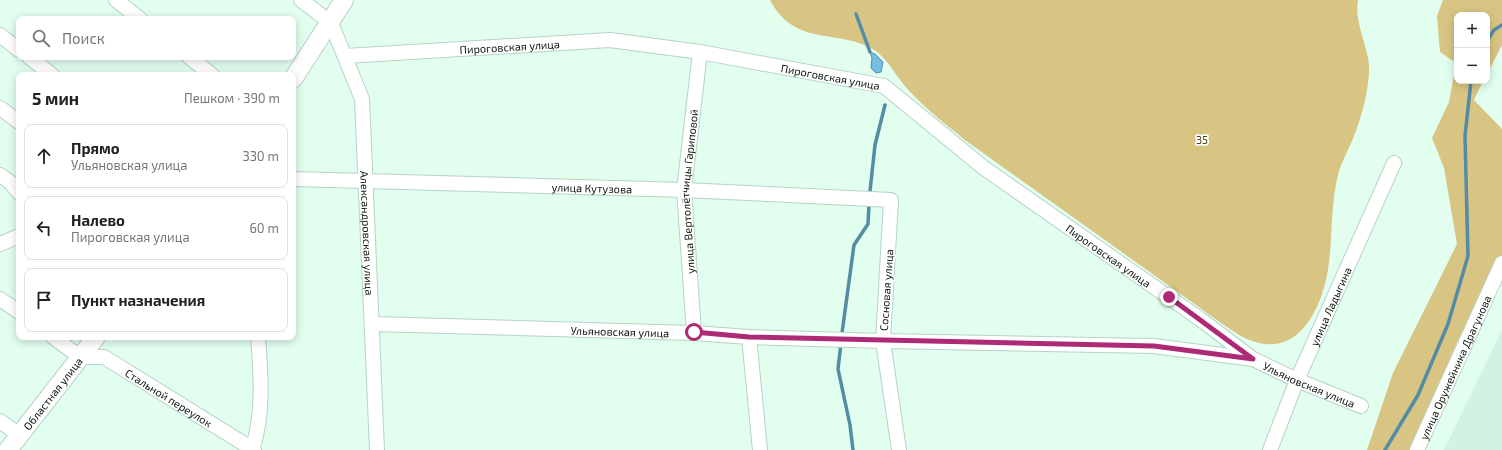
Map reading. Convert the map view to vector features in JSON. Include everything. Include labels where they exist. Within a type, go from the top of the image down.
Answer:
[{"type":"main road","points":[[296,75],[331,23],[344,0]]},
{"type":"main road","name":"Областная улица","points":[[8,450],[94,340]]},
{"type":"street","points":[[116,0],[136,16]]},
{"type":"street","points":[[301,0],[331,23]]},
{"type":"street","name":"Александровская улица","points":[[331,23],[362,99],[367,180],[377,450]]},
{"type":"street","points":[[0,35],[16,48]]},
{"type":"street","name":"Пироговская улица","points":[[345,56],[610,40],[700,52],[884,86],[984,168],[1188,310],[1253,359]]},
{"type":"street","name":"улица Вертолётчицы Гариповой","points":[[694,332],[684,190],[700,52]]},
{"type":"street","points":[[33,60],[48,72]]},
{"type":"street","points":[[193,60],[208,72]]},
{"type":"street","points":[[0,108],[16,120]]},
{"type":"street","name":"улица Ладыгина","points":[[1270,450],[1298,380],[1394,163]]},
{"type":"street","points":[[0,175],[10,182],[16,190]]},
{"type":"street","name":"улица Кутузова","points":[[296,178],[684,190],[891,200]]},
{"type":"street","name":"Сосновая улица","points":[[891,200],[882,341],[899,450]]},
{"type":"street","points":[[0,244],[16,237]]},
{"type":"street","name":"улица Оружейника Драгунова","points":[[1417,450],[1502,263]]},
{"type":"street","points":[[0,299],[16,310]]},
{"type":"street","name":"Ульяновская улица","points":[[372,324],[694,332],[749,337],[882,341],[1154,346],[1253,359],[1298,380],[1361,406]]},
{"type":"street","points":[[749,337],[760,450]]},
{"type":"street","points":[[57,340],[80,357]]},
{"type":"street","points":[[253,450],[259,428],[260,364],[258,340]]},
{"type":"street","name":"Стальной переулок","points":[[80,357],[104,358],[253,450]]},
{"type":"street","points":[[0,421],[19,435]]},
{"type":"shaded area","points":[[1502,330],[1502,450],[1444,450]]},
{"type":"green space","name":"35","points":[[770,0],[1358,0],[1357,8],[1359,24],[1369,65],[1368,82],[1360,119],[1341,165],[1335,188],[1330,258],[1325,284],[1321,298],[1308,323],[1299,333],[1288,340],[1276,344],[1263,344],[1240,336],[965,140],[918,100],[904,85],[886,61],[874,50],[861,44],[818,35],[792,25],[780,15]]},
{"type":"green space","points":[[1443,0],[1502,0],[1502,45],[1490,68],[1490,12],[1454,12],[1454,62],[1440,52],[1437,16]]},
{"type":"green space","points":[[1454,74],[1454,84],[1482,84],[1474,100],[1502,129],[1502,258],[1459,338],[1410,450],[1367,450],[1393,373],[1457,244],[1444,168],[1432,138],[1449,102]]},
{"type":"water","points":[[870,52],[875,54],[883,62],[881,72],[876,73],[871,68],[872,58]]},
{"type":"waterway","points":[[856,14],[870,52]]},
{"type":"waterway","points":[[1490,36],[1494,30],[1502,25]]},
{"type":"waterway","points":[[1385,450],[1418,395],[1448,324],[1468,256],[1465,136],[1471,84]]},
{"type":"waterway","points":[[870,191],[875,145],[885,105]]},
{"type":"waterway","points":[[842,333],[854,245],[868,224],[869,204]]},
{"type":"waterway","points":[[841,343],[838,369],[850,425],[853,450]]},
{"type":"route","points":[[694,332],[749,337],[1154,346],[1253,359],[1169,297]]}]
